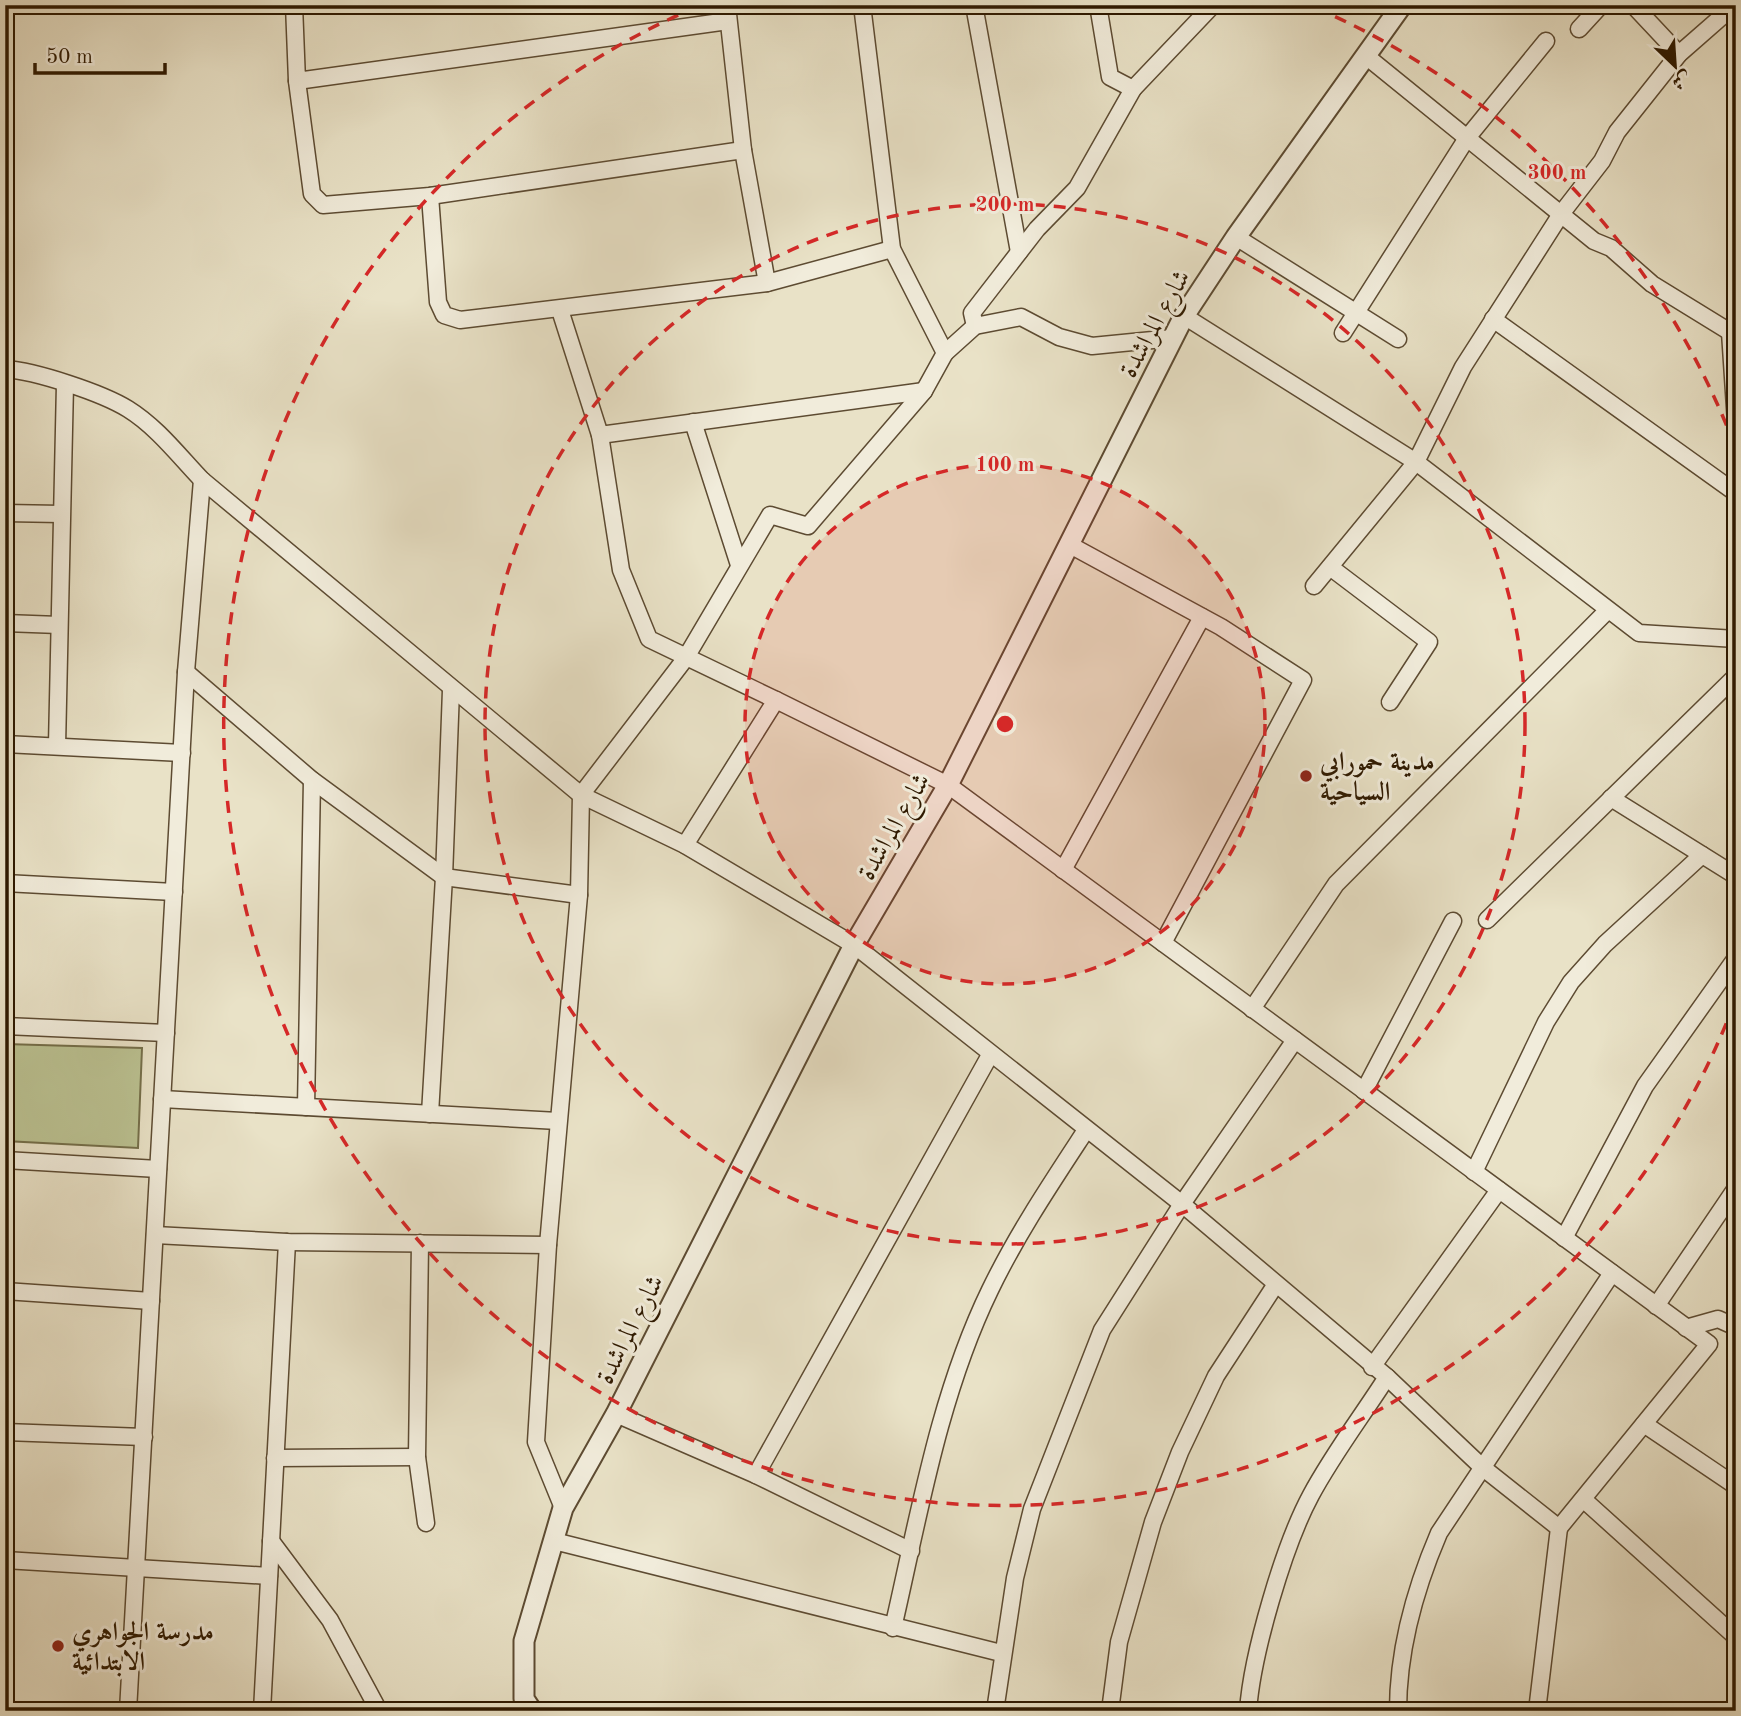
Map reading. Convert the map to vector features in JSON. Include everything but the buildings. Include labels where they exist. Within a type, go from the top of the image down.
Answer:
[{"type":"street","points":[[293,5],[297,82],[312,194],[317,200],[334,206],[430,196],[743,150]]},
{"type":"street","points":[[862,5],[892,249],[944,353]]},
{"type":"street","points":[[974,5],[1019,252]]},
{"type":"street","points":[[1098,5],[1110,77],[1133,89]]},
{"type":"street","points":[[975,326],[972,313],[1019,252],[1077,188],[1133,89],[1213,5]]},
{"type":"street","name":"شارع المراشدة","points":[[532,1711],[524,1699],[524,1641],[563,1508],[615,1414],[854,945],[948,785],[1184,316],[1236,237],[1402,5]]},
{"type":"street","points":[[1579,29],[1601,5]]},
{"type":"street","points":[[1633,5],[1679,54]]},
{"type":"street","points":[[1314,586],[1416,462],[1463,367],[1562,214],[1602,161],[1617,132],[1679,54],[1735,5]]},
{"type":"street","points":[[297,82],[727,13],[743,150],[767,284]]},
{"type":"street","points":[[1343,332],[1468,138],[1546,41]]},
{"type":"street","points":[[1366,55],[1594,241],[1611,248],[1652,284],[1733,332],[1736,423]]},
{"type":"street","points":[[430,196],[438,302],[444,315],[460,320],[767,284],[892,249]]},
{"type":"street","points":[[1236,237],[1398,340]]},
{"type":"street","points":[[560,310],[600,435],[621,570],[649,639],[685,659],[776,699],[948,785],[1709,1344],[1559,1528],[1537,1711]]},
{"type":"street","points":[[1184,316],[1416,462],[1639,633],[1736,639]]},
{"type":"street","points":[[563,1508],[536,1442],[548,1245],[579,895],[581,795],[685,659],[770,515],[808,527],[924,391],[944,353],[975,326],[1021,317],[1059,337],[1092,346],[1173,338]]},
{"type":"street","points":[[1493,319],[1736,493]]},
{"type":"street","points":[[5,369],[40,375],[128,408],[161,436],[202,480],[451,690],[581,795],[685,845],[854,945],[1182,1204],[1387,1377],[1482,1467],[1559,1528]]},
{"type":"street","points":[[57,746],[65,384]]},
{"type":"street","points":[[600,435],[924,391]]},
{"type":"street","points":[[693,422],[739,565]]},
{"type":"street","points":[[128,1711],[186,672],[202,480]]},
{"type":"street","points":[[5,513],[61,514]]},
{"type":"street","points":[[1070,544],[1202,617],[1303,680],[1163,943]]},
{"type":"street","points":[[1330,567],[1429,642],[1390,702]]},
{"type":"street","points":[[1252,1009],[1336,884],[1607,611]]},
{"type":"street","points":[[1063,870],[1202,617]]},
{"type":"street","points":[[5,623],[59,625]]},
{"type":"street","points":[[186,672],[312,780],[444,877],[579,895]]},
{"type":"street","points":[[1487,920],[1736,676]]},
{"type":"street","points":[[430,1114],[444,877],[451,690]]},
{"type":"street","points":[[685,845],[776,699]]},
{"type":"street","points":[[5,744],[182,753]]},
{"type":"street","points":[[306,1107],[312,780]]},
{"type":"street","points":[[1611,798],[1736,876]]},
{"type":"street","points":[[1475,1172],[1546,1022],[1571,982],[1605,944],[1702,855]]},
{"type":"street","points":[[5,883],[174,892]]},
{"type":"street","points":[[1364,1091],[1453,921]]},
{"type":"street","points":[[1564,1238],[1645,1086],[1736,958]]},
{"type":"street","points":[[5,1026],[166,1033]]},
{"type":"street","points":[[995,1711],[1001,1653],[1032,1509],[1069,1408],[1102,1329],[1182,1204],[1295,1040]]},
{"type":"street","points":[[756,1475],[990,1055]]},
{"type":"street","points":[[162,1100],[558,1121]]},
{"type":"street","points":[[893,1628],[949,1402],[989,1290],[1038,1204],[1086,1130]]},
{"type":"street","points":[[5,1160],[158,1169]]},
{"type":"street","points":[[1656,1306],[1736,1188]]},
{"type":"street","points":[[1372,1367],[1499,1190]]},
{"type":"street","points":[[155,1235],[287,1242],[548,1245]]},
{"type":"street","points":[[262,1711],[287,1242]]},
{"type":"street","points":[[420,1243],[417,1457],[426,1523]]},
{"type":"street","points":[[1398,1711],[1408,1629],[1419,1579],[1439,1533],[1612,1273]]},
{"type":"street","points":[[1110,1711],[1119,1642],[1153,1522],[1175,1464],[1216,1376],[1276,1284]]},
{"type":"street","points":[[5,1291],[151,1301]]},
{"type":"street","points":[[1686,1328],[1718,1318],[1736,1327]]},
{"type":"street","points":[[1248,1711],[1262,1638],[1295,1532],[1311,1495],[1387,1377]]},
{"type":"street","points":[[615,1414],[756,1475],[911,1551]]},
{"type":"street","points":[[1644,1424],[1736,1486]]},
{"type":"street","points":[[5,1432],[144,1437]]},
{"type":"street","points":[[275,1458],[417,1457]]},
{"type":"street","points":[[1583,1499],[1736,1637]]},
{"type":"street","points":[[271,1541],[330,1620],[379,1711]]},
{"type":"street","points":[[554,1541],[1001,1653]]},
{"type":"street","points":[[5,1560],[269,1576]]},
{"type":"green space","points":[[5,1044],[142,1048],[138,1148],[5,1141]]},
{"type":"place","name":"مدينة حمورابي السياحية","points":[[1306,776]]},
{"type":"place","name":"مدرسة الجواهري الابتدائية","points":[[58,1646]]}]
